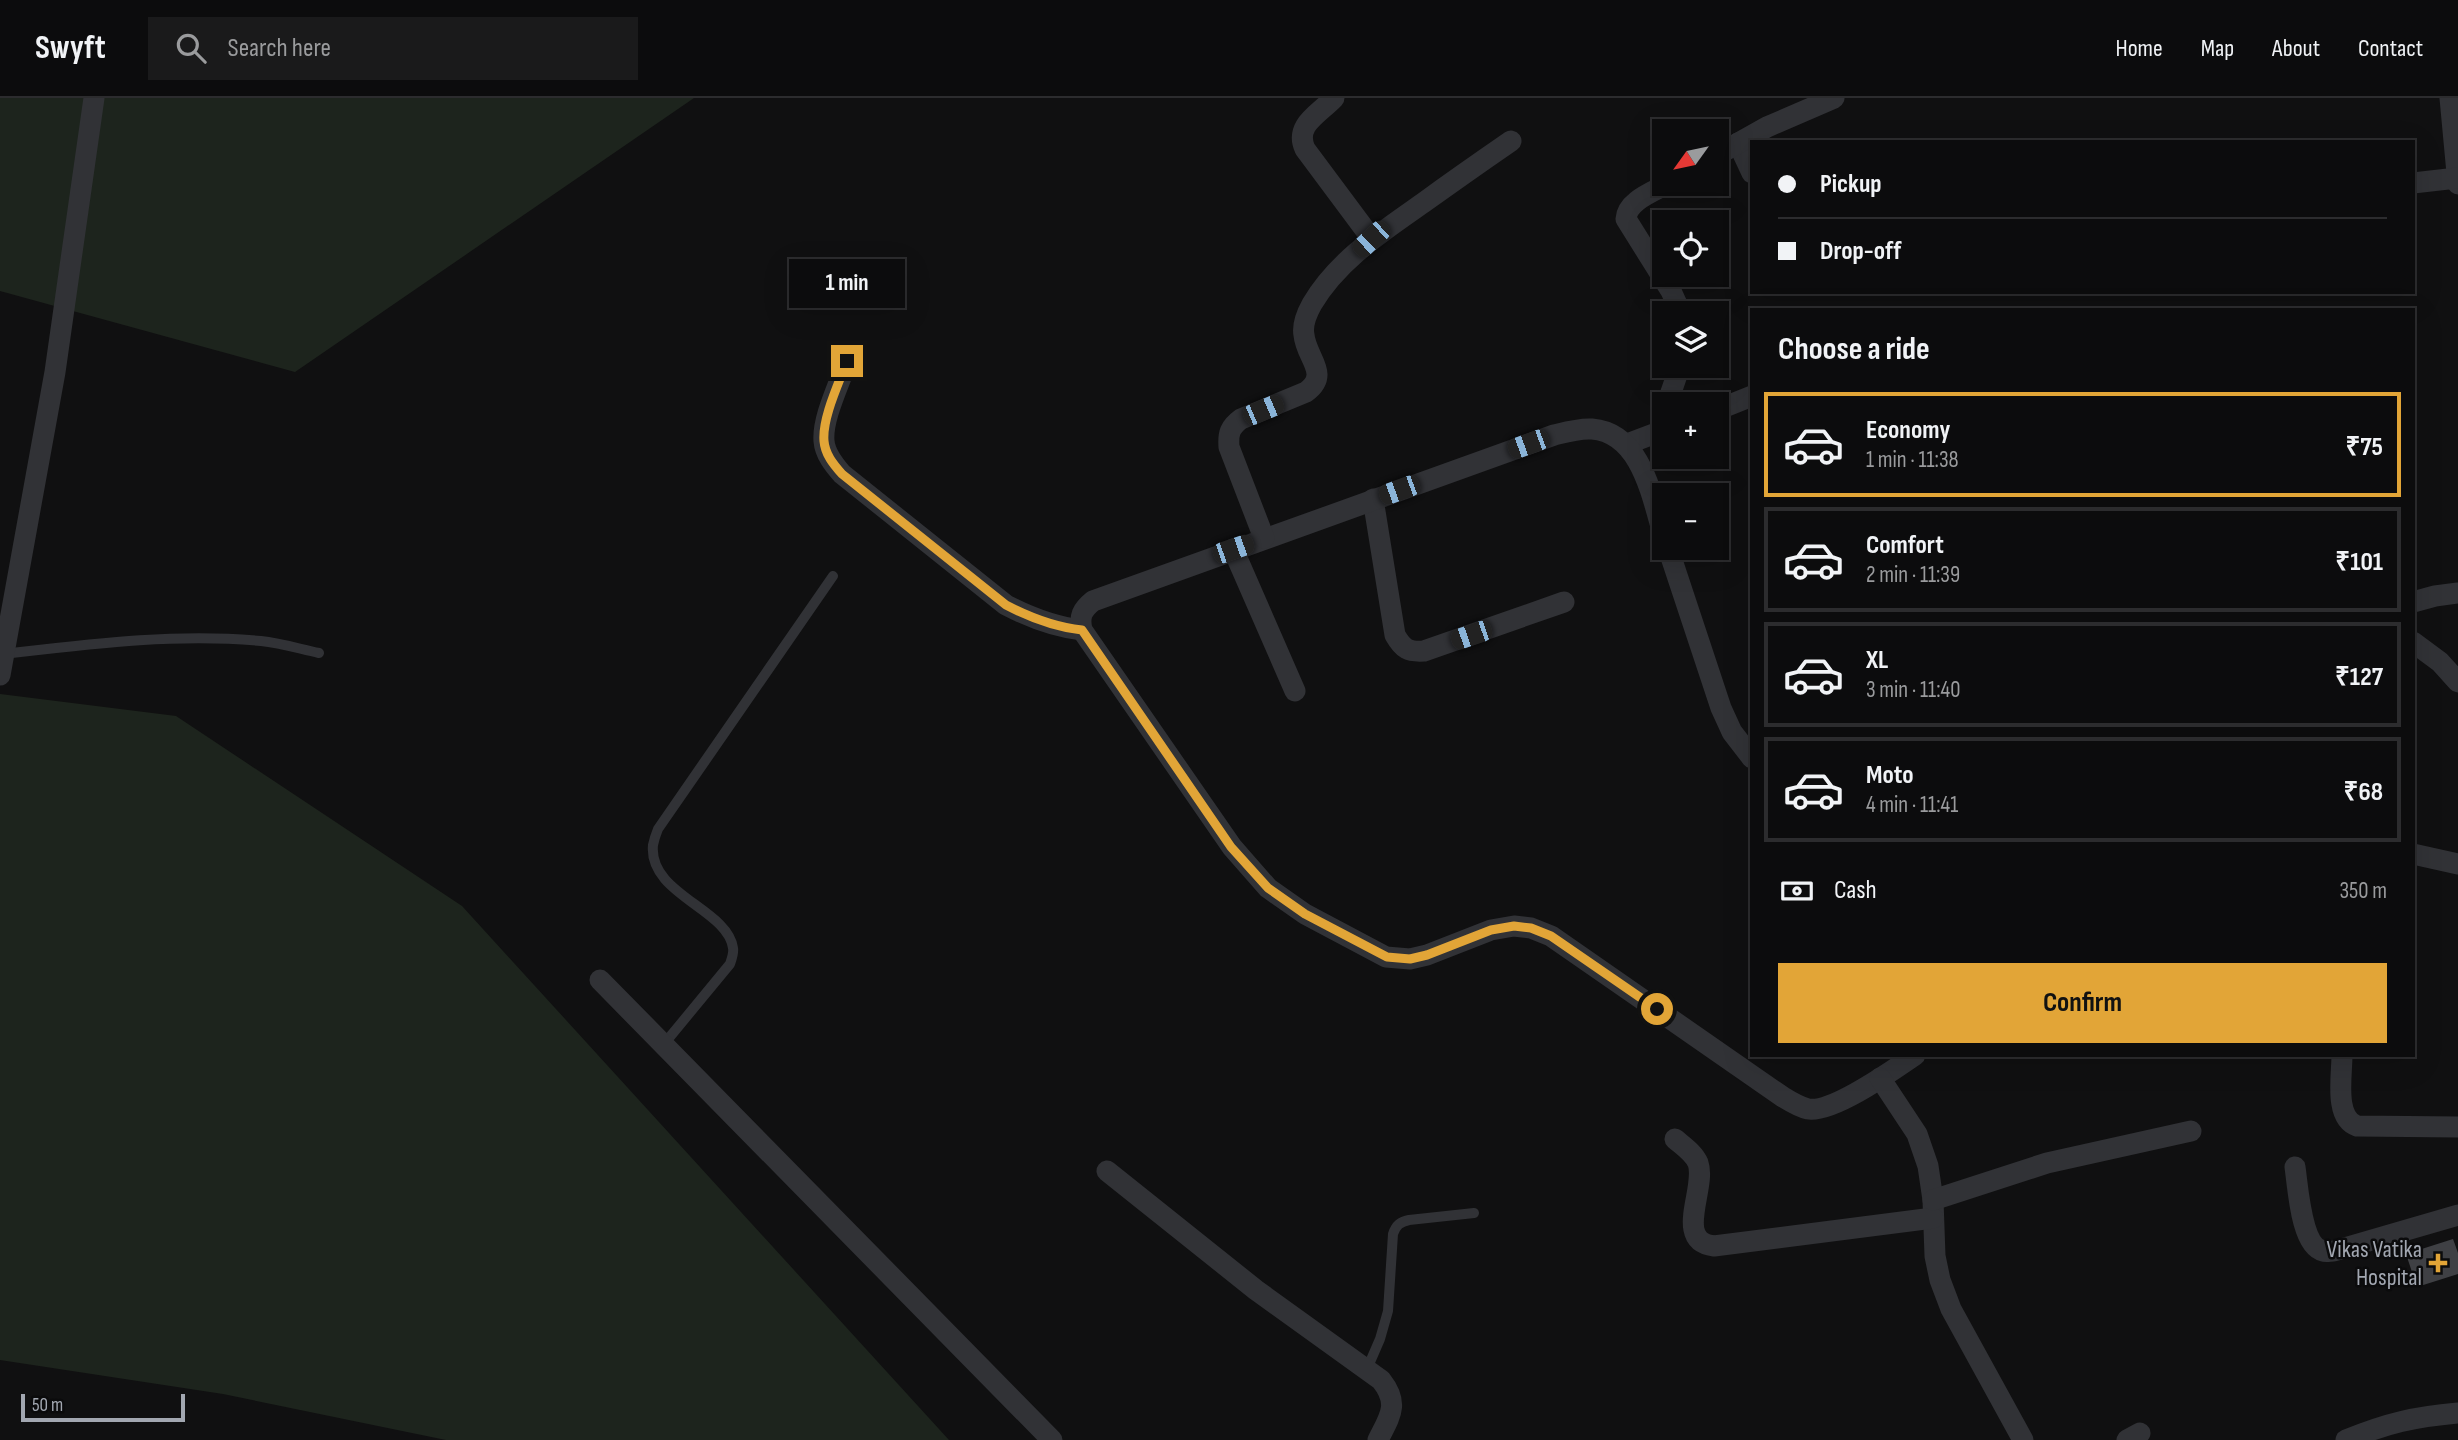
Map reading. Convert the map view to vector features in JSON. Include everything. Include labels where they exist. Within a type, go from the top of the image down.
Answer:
[{"type":"street","points":[[0,676],[55,373],[94,98]]},
{"type":"street","points":[[1334,98],[1307,124],[1300,139],[1371,239]]},
{"type":"street","points":[[1783,119],[1786,98]]},
{"type":"street","points":[[1729,148],[1783,119],[1834,98]]},
{"type":"street","points":[[2450,98],[2458,184]]},
{"type":"street","points":[[1264,538],[1229,447],[1228,434],[1232,425],[1315,385],[1318,378],[1303,332],[1312,305],[1332,276],[1371,239],[1511,141]]},
{"type":"street","points":[[1738,143],[1750,169]]},
{"type":"street","points":[[2415,183],[2457,178]]},
{"type":"street","points":[[1652,193],[1626,211],[1626,219],[1676,301]]},
{"type":"street","points":[[847,361],[824,426],[824,442],[830,460],[842,474],[1006,605],[1032,618],[1060,627],[1082,630]]},
{"type":"street","points":[[1729,405],[1750,397]]},
{"type":"street","points":[[1652,499],[1643,471],[1627,444],[1610,432],[1590,428],[1554,435],[1093,601],[1084,608],[1079,618],[1082,630],[1231,847],[1268,888],[1305,914],[1387,957],[1410,959],[1491,930],[1514,926],[1531,928],[1551,936],[1783,1097],[1809,1109],[1821,1109],[1834,1104],[1912,1057]]},
{"type":"street","points":[[1627,444],[1652,435]]},
{"type":"street","points":[[1373,499],[1395,635],[1402,648],[1412,652],[1424,651],[1564,602]]},
{"type":"street","points":[[1233,549],[1295,691]]},
{"type":"street","points":[[1672,560],[1721,708],[1732,732],[1750,755]]},
{"type":"street","points":[[2415,602],[2458,593]]},
{"type":"street","points":[[2415,643],[2440,662],[2458,682]]},
{"type":"street","points":[[2415,854],[2458,864]]},
{"type":"street","points":[[600,980],[1052,1440]]},
{"type":"street","points":[[2342,1057],[2342,1109],[2344,1118],[2350,1124],[2458,1127]]},
{"type":"street","points":[[1880,1078],[1917,1134],[1928,1166],[1933,1209],[1934,1256],[1951,1309],[2023,1440]]},
{"type":"street","points":[[1675,1139],[1694,1155],[1701,1175],[1693,1222],[1694,1232],[1698,1240],[1705,1245],[1714,1246],[1933,1209],[2047,1163],[2191,1130]]},
{"type":"street","points":[[2295,1167],[2306,1232],[2312,1244],[2322,1251],[2334,1251],[2458,1215]]},
{"type":"street","points":[[1107,1171],[1256,1290],[1381,1380],[1389,1390],[1392,1412],[1378,1440]]},
{"type":"street","points":[[2346,1440],[2383,1425],[2458,1413]]},
{"type":"lane","points":[[664,1044],[730,964],[734,950],[730,937],[719,924],[664,879],[655,864],[653,846],[658,830],[833,576]]},
{"type":"lane","points":[[4,654],[115,641],[196,637],[264,641],[320,653]]},
{"type":"lane","points":[[1367,1369],[1388,1311],[1395,1227],[1409,1220],[1474,1213]]},
{"type":"shaded area","points":[[0,98],[694,98],[295,372],[0,291]]},
{"type":"shaded area","points":[[0,694],[176,716],[462,906],[949,1440],[446,1440],[223,1394],[0,1360]]},
{"type":"building","points":[[2453,1239],[2458,1253],[2458,1274],[2417,1287],[2406,1254]]},
{"type":"place","name":"Vikas Vatika Hospital","points":[[2438,1263]]},
{"type":"route","points":[[847,361],[824,426],[824,442],[830,460],[842,474],[1006,605],[1032,618],[1060,627],[1082,630],[1231,847],[1268,888],[1305,914],[1387,957],[1410,959],[1491,930],[1514,926],[1531,928],[1551,936],[1657,1009]]}]
